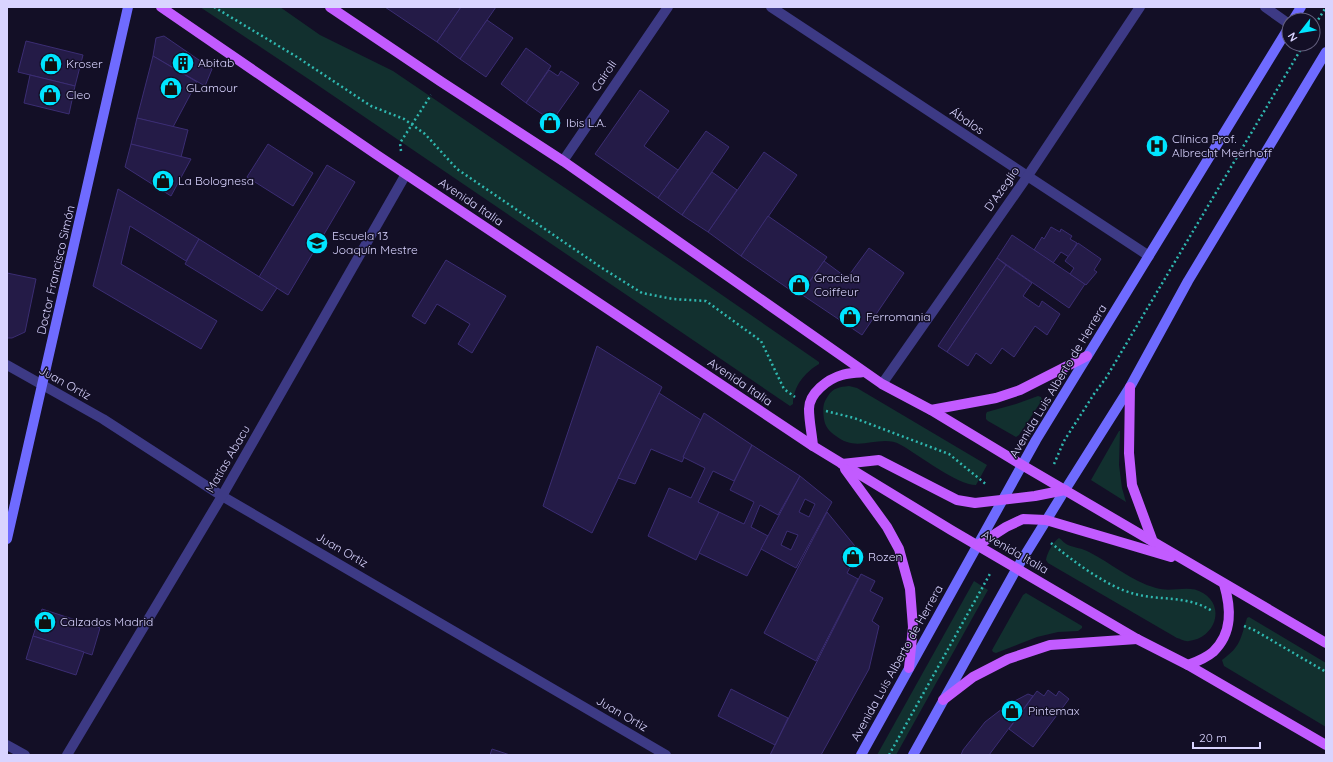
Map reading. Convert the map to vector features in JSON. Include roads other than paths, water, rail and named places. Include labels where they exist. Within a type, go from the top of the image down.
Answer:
[{"type":"main road","name":"Doctor Francisco Simón","points":[[7,539],[128,7]]},
{"type":"main road","name":"Avenida Italia","points":[[161,7],[406,174],[813,446],[1137,639],[1188,665],[1326,745]]},
{"type":"main road","points":[[330,7],[563,161],[863,372],[882,384],[931,410],[1186,562],[1326,643]]},
{"type":"main road","name":"Avenida Luis Alberto de Herrera","points":[[861,755],[1004,500],[1022,465],[1087,356],[1281,40]]},
{"type":"main road","points":[[913,755],[1017,568],[1130,387],[1188,281],[1326,52]]},
{"type":"main road","points":[[931,410],[996,398],[1020,390],[1087,356]]},
{"type":"main road","points":[[813,446],[809,407],[813,396],[830,380],[842,374],[863,372]]},
{"type":"main road","points":[[1130,387],[1129,453],[1132,485],[1153,542]]},
{"type":"main road","points":[[909,668],[913,627],[910,589],[899,549],[887,527],[842,464],[879,460],[957,500],[975,503],[1035,496],[1065,490]]},
{"type":"main road","points":[[978,545],[1023,519],[1046,520],[1186,562]]},
{"type":"main road","points":[[1188,665],[1212,652],[1224,637],[1229,620],[1229,602],[1224,584]]},
{"type":"main road","points":[[943,700],[973,677],[1008,659],[1050,645],[1137,639]]},
{"type":"street","name":"Cairoli","points":[[563,161],[668,7]]},
{"type":"street","name":"Ábalos","points":[[771,7],[1149,256]]},
{"type":"street","name":"D'Azeglio","points":[[882,384],[1027,177],[1140,7]]},
{"type":"street","points":[[1265,7],[1281,18]]},
{"type":"street","name":"Matías Abacu","points":[[67,755],[222,496],[406,174]]},
{"type":"street","name":"Juan Ortiz","points":[[7,365],[103,419],[222,496],[666,755]]},
{"type":"street","points":[[7,745],[26,755]]},
{"type":"place","name":"Abitab","points":[[183,63]]},
{"type":"place","name":"Kroser","points":[[51,64]]},
{"type":"place","name":"GLamour","points":[[171,88]]},
{"type":"place","name":"Cleo","points":[[50,95]]},
{"type":"place","name":"Ibis L.A.","points":[[550,123]]},
{"type":"place","name":"Clínica Prof. Albrecht Meerhoff","points":[[1157,146]]},
{"type":"place","name":"La Bolognesa","points":[[163,181]]},
{"type":"place","name":"Escuela 13 Joaquín Mestre","points":[[317,243]]},
{"type":"place","name":"Graciela Coiffeur","points":[[799,285]]},
{"type":"place","name":"Ferromania","points":[[850,317]]},
{"type":"place","name":"Rozen","points":[[853,557]]},
{"type":"place","name":"Calzados Madrid","points":[[45,622]]},
{"type":"place","name":"Pintemax","points":[[1012,711]]}]
